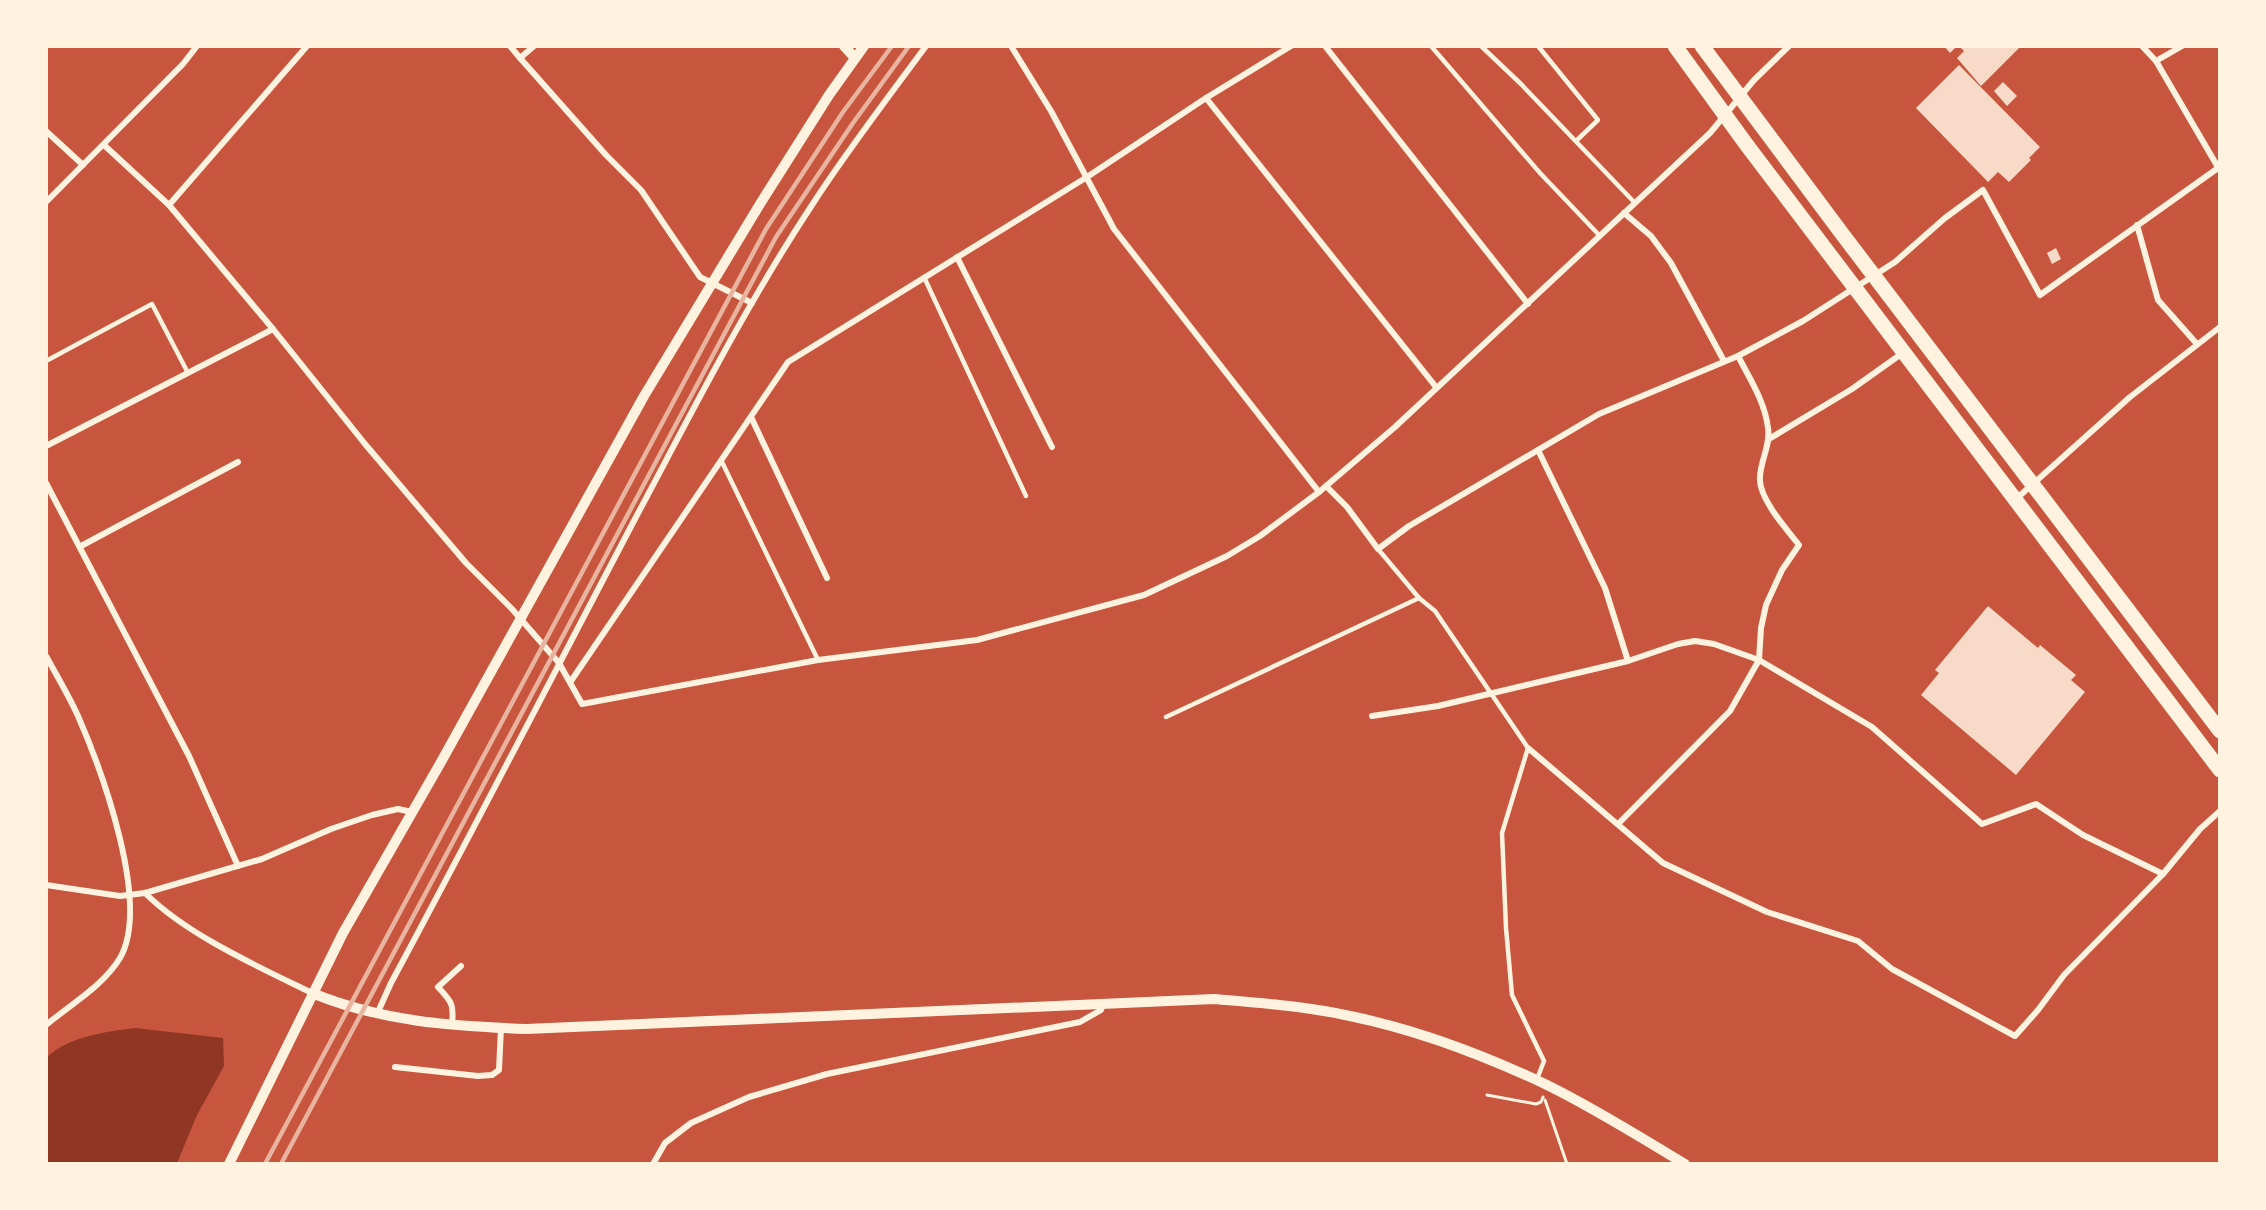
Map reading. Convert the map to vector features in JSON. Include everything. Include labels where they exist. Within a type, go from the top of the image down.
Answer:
[{"type":"main road","points":[[1675,46],[2220,770]]},
{"type":"main road","points":[[1702,46],[2220,731]]},
{"type":"street","points":[[46,202],[183,64],[197,46]]},
{"type":"street","points":[[169,205],[307,46]]},
{"type":"street","points":[[510,46],[606,155],[641,190],[700,277],[752,303]]},
{"type":"street","points":[[520,58],[534,46]]},
{"type":"street","points":[[844,46],[855,58]]},
{"type":"street","points":[[229,1164],[343,933],[644,396],[797,144],[864,46]]},
{"type":"street","points":[[377,1014],[391,983],[559,663],[752,303],[811,206],[926,46]]},
{"type":"street","points":[[1011,46],[1051,111],[1120,237],[1319,492]]},
{"type":"street","points":[[571,681],[788,362],[1087,177],[1206,98],[1291,46]]},
{"type":"street","points":[[1325,46],[1528,304]]},
{"type":"street","points":[[104,145],[169,205],[459,555],[521,619],[559,663],[582,704],[818,660],[977,640],[1144,595],[1227,556],[1260,536],[1319,492],[1528,304],[1714,129],[1754,80],[1790,46]]},
{"type":"street","points":[[1326,486],[1347,507],[1378,549],[1409,526],[1599,414],[1738,356],[1803,321],[1895,262],[1945,218],[1983,190],[2040,294],[2219,169],[2156,61],[2142,46]]},
{"type":"street","points":[[2156,61],[2182,46]]},
{"type":"street","points":[[1206,98],[1436,387]]},
{"type":"street","points":[[46,131],[83,165]]},
{"type":"street","points":[[1624,213],[1651,236],[1671,263],[1724,361]]},
{"type":"street","points":[[2138,225],[2158,300],[2197,344]]},
{"type":"street","points":[[957,256],[1052,447]]},
{"type":"street","points":[[2016,499],[2130,397],[2220,327]]},
{"type":"street","points":[[46,446],[273,329]]},
{"type":"street","points":[[1769,439],[1852,389],[1904,352]]},
{"type":"street","points":[[1618,823],[1730,711],[1759,660],[1761,628],[1766,605],[1782,570],[1799,545],[1768,503],[1759,480],[1769,439],[1768,427],[1759,396],[1738,356]]},
{"type":"street","points":[[751,417],[827,578]]},
{"type":"street","points":[[1538,450],[1605,588],[1628,662]]},
{"type":"street","points":[[81,546],[238,462]]},
{"type":"street","points":[[46,483],[189,756],[238,866]]},
{"type":"street","points":[[1372,717],[1438,706],[1628,662],[1678,644],[1695,641],[1759,660],[1872,727],[1982,824],[2036,804],[2083,835],[2163,874]]},
{"type":"street","points":[[46,656],[78,716],[112,808],[130,895],[130,925],[121,956],[102,980],[46,1025]]},
{"type":"street","points":[[1528,748],[1664,863],[1767,912],[1858,941],[1892,969],[2015,1036],[2064,975],[2163,874],[2193,837],[2220,811]]},
{"type":"street","points":[[46,885],[120,896],[145,893],[262,859],[331,829],[372,815],[398,808],[412,812]]},
{"type":"street","points":[[145,893],[164,912],[251,963],[312,993],[341,1005],[424,1023],[538,1029],[1214,999],[1278,1004],[1350,1016],[1428,1037],[1484,1057],[1537,1081],[1685,1164]]},
{"type":"street","points":[[452,1025],[454,1008],[450,999],[438,987],[461,966]]},
{"type":"street","points":[[653,1164],[665,1143],[691,1122],[749,1097],[827,1074],[1080,1022],[1101,1010],[1104,1003]]},
{"type":"street","points":[[395,1067],[478,1076],[492,1075],[499,1070],[501,1028]]},
{"type":"lane","points":[[1431,46],[1540,173],[1600,236]]},
{"type":"lane","points":[[1481,46],[1521,84],[1635,203]]},
{"type":"lane","points":[[1538,46],[1598,120],[1576,141]]},
{"type":"lane","points":[[924,277],[1026,496]]},
{"type":"lane","points":[[46,361],[152,304],[188,373]]},
{"type":"lane","points":[[721,460],[818,660]]},
{"type":"lane","points":[[1378,549],[1419,598],[1435,611],[1528,748],[1502,833],[1506,928],[1512,995],[1544,1061],[1537,1081]]},
{"type":"lane","points":[[1166,717],[1419,598]]},
{"type":"path","points":[[1487,1095],[1536,1104],[1541,1102],[1544,1095],[1567,1164]]},
{"type":"shaded area","points":[[135,1028],[223,1038],[224,1066],[197,1115],[177,1163],[47,1163],[47,1057],[66,1044],[77,1040],[100,1033]]},
{"type":"building","points":[[1944,46],[1957,46],[1950,53]]},
{"type":"building","points":[[1959,46],[1978,48],[2021,46],[1981,86],[1957,58],[1964,51]]},
{"type":"building","points":[[1959,65],[2040,147],[2029,158],[2031,160],[2009,182],[1998,172],[1988,182],[1916,108]]},
{"type":"building","points":[[2003,82],[2017,96],[2007,106],[1994,91]]},
{"type":"building","points":[[2056,248],[2061,259],[2052,264],[2047,253]]},
{"type":"building","points":[[1988,606],[2038,648],[2040,645],[2076,675],[2071,680],[2085,692],[2016,775],[1921,695],[1939,673],[1935,670]]},
{"type":"railway","points":[[265,1164],[766,229],[843,112],[892,46]]},
{"type":"railway","points":[[281,1164],[776,237],[853,123],[909,46]]}]
